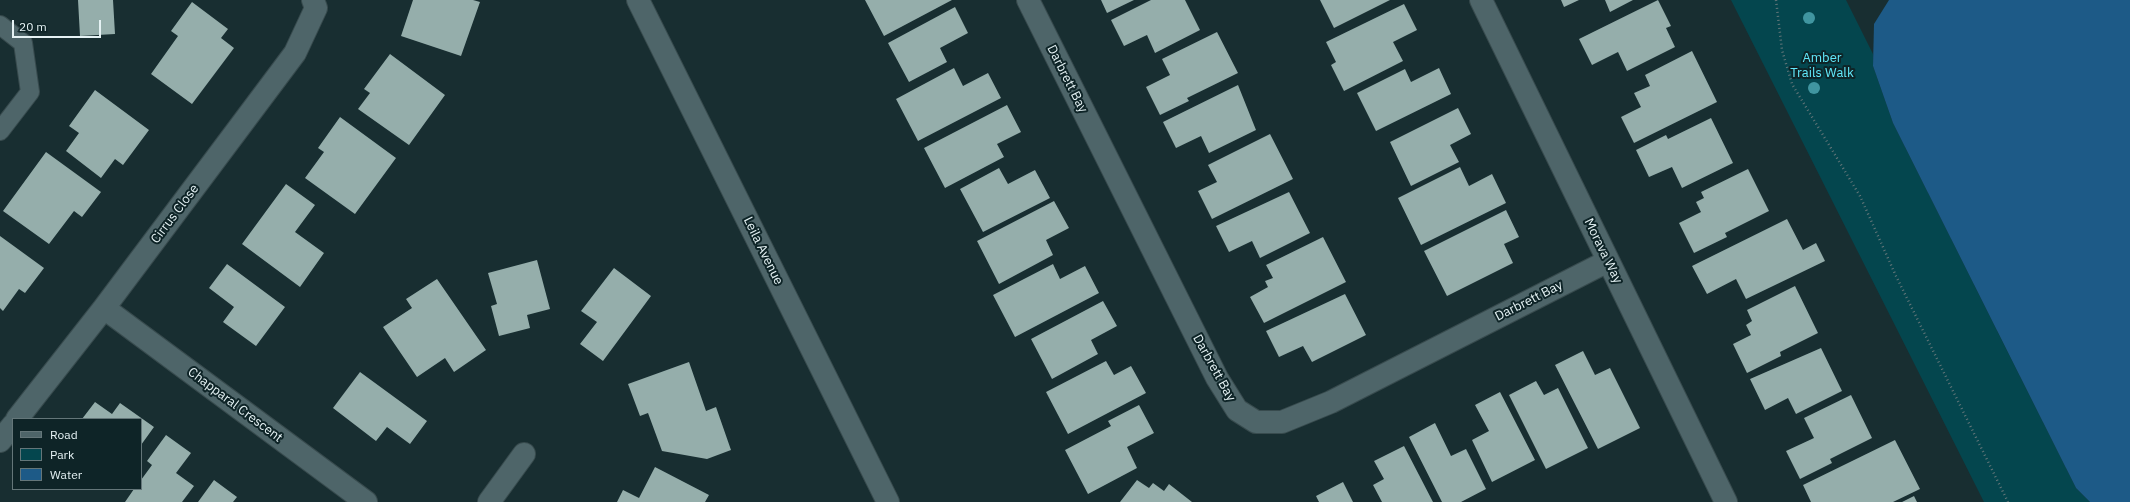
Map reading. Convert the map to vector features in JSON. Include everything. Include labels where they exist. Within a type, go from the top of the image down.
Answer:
[{"type":"street","name":"Cirrus Close","points":[[18,418],[104,308],[295,53],[316,8],[313,0]]},
{"type":"street","name":"Leila Avenue","points":[[638,0],[888,502]]},
{"type":"street","name":"Darbrett Bay","points":[[1028,0],[1217,378],[1237,410],[1256,422],[1282,422],[1331,402],[1608,261]]},
{"type":"street","name":"Morava Way","points":[[1481,0],[1726,502]]},
{"type":"street","name":"Chapparal Crescent","points":[[104,308],[366,502]]},
{"type":"street","points":[[0,441],[12,426]]},
{"type":"street","points":[[489,502],[524,454]]},
{"type":"lane","points":[[0,25],[23,43],[30,92],[0,132]]},
{"type":"path","points":[[1776,0],[1782,50],[1792,84],[1860,196],[1893,269],[2008,502]]},
{"type":"green space","name":"Amber Trails Walk","points":[[1731,0],[1846,0],[1873,54],[1873,66],[1893,123],[2076,488],[2090,502],[1984,502]]},
{"type":"water","points":[[1889,0],[2130,0],[2130,502],[2090,502],[2076,488],[1893,123],[1873,66],[1874,24]]},
{"type":"building","points":[[78,0],[113,0],[115,34],[80,36]]},
{"type":"building","points":[[413,0],[473,0],[480,2],[461,56],[401,36]]},
{"type":"building","points":[[865,0],[952,0],[884,36]]},
{"type":"building","points":[[1101,0],[1134,0],[1107,13]]},
{"type":"building","points":[[1151,0],[1185,0],[1200,30],[1155,53],[1147,35],[1124,46],[1111,20]]},
{"type":"building","points":[[1320,0],[1390,0],[1334,28]]},
{"type":"building","points":[[1561,0],[1579,0],[1564,7]]},
{"type":"building","points":[[1605,0],[1633,0],[1610,12]]},
{"type":"building","points":[[1658,0],[1671,26],[1666,28],[1675,47],[1627,71],[1618,52],[1592,65],[1579,39]]},
{"type":"building","points":[[192,2],[228,29],[221,38],[234,48],[192,104],[151,74],[178,36],[171,31]]},
{"type":"building","points":[[1404,4],[1417,30],[1393,42],[1403,61],[1344,91],[1331,65],[1336,62],[1326,42]]},
{"type":"building","points":[[955,7],[968,33],[940,48],[947,62],[909,82],[888,43]]},
{"type":"building","points":[[1217,32],[1238,73],[1187,98],[1189,101],[1160,115],[1146,87],[1170,75],[1162,59]]},
{"type":"building","points":[[1692,51],[1717,102],[1634,143],[1621,117],[1641,107],[1634,93],[1650,86],[1645,75]]},
{"type":"building","points":[[390,54],[445,95],[409,145],[358,109],[370,93],[364,89]]},
{"type":"building","points":[[954,68],[963,86],[988,73],[1001,98],[918,141],[896,99]]},
{"type":"building","points":[[1439,68],[1451,94],[1376,131],[1357,93],[1405,69],[1411,82]]},
{"type":"building","points":[[1238,85],[1256,130],[1209,153],[1201,136],[1176,148],[1163,122]]},
{"type":"building","points":[[95,90],[149,130],[123,165],[115,159],[101,178],[66,151],[79,133],[69,126]]},
{"type":"building","points":[[1007,105],[1021,132],[997,144],[1004,157],[945,188],[924,148]]},
{"type":"building","points":[[1458,108],[1471,134],[1450,145],[1459,162],[1411,186],[1390,142]]},
{"type":"building","points":[[340,117],[396,158],[355,214],[305,178],[324,152],[318,148]]},
{"type":"building","points":[[1711,118],[1733,163],[1682,188],[1672,167],[1649,177],[1636,150],[1666,135],[1668,139]]},
{"type":"building","points":[[1270,134],[1293,179],[1212,219],[1198,191],[1217,182],[1208,165]]},
{"type":"building","points":[[46,152],[101,192],[82,217],[74,211],[49,244],[3,211]]},
{"type":"building","points":[[1460,167],[1469,186],[1492,174],[1506,203],[1421,245],[1398,198]]},
{"type":"building","points":[[999,168],[1008,184],[1035,170],[1050,198],[983,232],[960,189]]},
{"type":"building","points":[[1748,169],[1769,211],[1725,233],[1727,237],[1694,253],[1679,223],[1701,212],[1696,202],[1704,198],[1701,192]]},
{"type":"building","points":[[286,184],[315,205],[295,232],[324,253],[300,287],[242,244]]},
{"type":"building","points":[[1289,192],[1310,233],[1260,258],[1252,241],[1229,252],[1216,226]]},
{"type":"building","points":[[1054,201],[1069,228],[1046,240],[1053,255],[999,284],[977,241]]},
{"type":"building","points":[[1506,210],[1519,237],[1504,244],[1513,263],[1447,296],[1424,251]]},
{"type":"building","points":[[1787,219],[1803,250],[1816,243],[1825,261],[1746,299],[1736,279],[1707,294],[1692,266]]},
{"type":"building","points":[[0,236],[44,268],[25,293],[19,289],[3,311],[0,308]]},
{"type":"building","points":[[1323,237],[1346,282],[1264,323],[1250,297],[1268,287],[1265,281],[1273,278],[1266,265]]},
{"type":"building","points":[[537,260],[550,309],[527,315],[530,328],[499,336],[491,306],[497,304],[488,273]]},
{"type":"building","points":[[227,264],[285,307],[256,346],[223,322],[234,307],[209,288]]},
{"type":"building","points":[[1053,264],[1060,279],[1085,266],[1099,293],[1015,337],[993,295]]},
{"type":"building","points":[[614,268],[651,296],[603,361],[580,344],[597,322],[581,311]]},
{"type":"building","points":[[437,279],[486,350],[454,372],[445,358],[417,377],[383,327],[412,308],[406,299]]},
{"type":"building","points":[[1795,286],[1818,333],[1780,352],[1781,356],[1747,373],[1733,344],[1751,335],[1746,325],[1752,321],[1747,310]]},
{"type":"building","points":[[1345,294],[1366,335],[1312,362],[1303,346],[1279,357],[1266,331]]},
{"type":"building","points":[[1103,301],[1117,326],[1091,340],[1098,354],[1052,379],[1031,339]]},
{"type":"building","points":[[1821,348],[1842,391],[1796,414],[1788,398],[1765,410],[1750,379]]},
{"type":"building","points":[[1583,351],[1595,375],[1610,368],[1640,428],[1598,449],[1555,365]]},
{"type":"building","points":[[1106,361],[1114,375],[1131,366],[1146,393],[1068,434],[1046,392]]},
{"type":"building","points":[[689,362],[706,411],[716,407],[731,450],[707,459],[662,451],[648,413],[640,416],[628,384]]},
{"type":"building","points":[[360,372],[427,421],[410,444],[387,427],[376,441],[333,408]]},
{"type":"building","points":[[1536,381],[1544,395],[1558,388],[1588,448],[1546,469],[1509,395]]},
{"type":"building","points":[[1500,392],[1535,460],[1492,482],[1472,440],[1489,431],[1475,405]]},
{"type":"building","points":[[1851,395],[1872,438],[1830,459],[1832,463],[1800,479],[1786,451],[1814,438],[1804,418]]},
{"type":"building","points":[[95,402],[112,414],[120,403],[141,418],[83,418]]},
{"type":"building","points":[[1139,405],[1154,433],[1127,447],[1137,468],[1088,494],[1065,450],[1111,426],[1108,421]]},
{"type":"building","points":[[142,419],[154,427],[142,444]]},
{"type":"building","points":[[1435,423],[1451,456],[1466,449],[1486,489],[1461,502],[1442,502],[1409,437]]},
{"type":"building","points":[[166,435],[191,453],[176,473],[194,486],[182,502],[125,502],[133,490],[142,490],[142,479],[152,465],[147,461]]},
{"type":"building","points":[[1895,440],[1920,489],[1893,502],[1811,502],[1803,485]]},
{"type":"building","points":[[1404,446],[1433,502],[1382,502],[1373,485],[1384,479],[1374,461]]},
{"type":"building","points":[[655,467],[709,495],[705,502],[617,502],[623,490],[639,498]]},
{"type":"building","points":[[214,480],[237,497],[233,502],[198,502]]},
{"type":"building","points":[[1137,480],[1149,488],[1153,483],[1164,491],[1169,484],[1192,502],[1120,502]]},
{"type":"building","points":[[1343,482],[1353,502],[1319,502],[1316,496]]},
{"type":"building","points":[[1914,496],[1917,502],[1902,502]]}]
